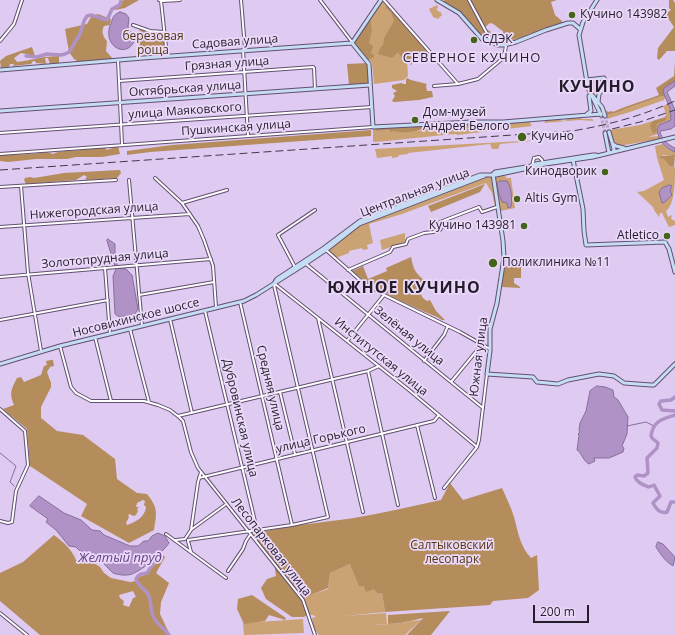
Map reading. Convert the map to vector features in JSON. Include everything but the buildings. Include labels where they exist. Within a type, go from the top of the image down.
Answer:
[{"type":"street","points":[[0,41],[14,24],[22,0]]},
{"type":"street","points":[[167,56],[160,0],[180,0]]},
{"type":"street","points":[[241,0],[245,48],[243,50],[248,136]]},
{"type":"street","points":[[320,0],[368,62],[373,127]]},
{"type":"street","points":[[352,43],[381,0]]},
{"type":"street","points":[[384,0],[458,84]]},
{"type":"street","points":[[437,0],[459,13],[482,39],[491,41],[497,45],[521,40],[568,23],[573,23],[580,29]]},
{"type":"street","points":[[469,0],[491,41]]},
{"type":"street","points":[[582,116],[591,111],[588,84],[579,37],[580,29],[597,0]]},
{"type":"street","points":[[133,25],[150,31],[164,32]]},
{"type":"street","name":"Садовая улица","points":[[0,70],[243,50],[352,43]]},
{"type":"street","points":[[434,86],[474,81],[486,74],[502,58],[505,52],[506,44]]},
{"type":"street","points":[[118,60],[122,145]]},
{"type":"street","name":"Грязная улица","points":[[119,81],[313,67],[315,89]]},
{"type":"street","points":[[588,84],[604,78],[606,85],[599,94],[598,102]]},
{"type":"street","points":[[588,84],[592,95],[604,110],[605,116]]},
{"type":"street","name":"Пушкинская улица","points":[[0,154],[373,127],[503,122],[601,115],[588,84]]},
{"type":"street","name":"Октябрьская улица","points":[[0,111],[370,85]]},
{"type":"street","name":"улица Маяковского","points":[[0,133],[372,107]]},
{"type":"street","points":[[609,132],[613,152]]},
{"type":"street","points":[[604,133],[609,153]]},
{"type":"street","name":"Центральная улица","points":[[532,164],[596,156],[675,137]]},
{"type":"street","points":[[606,144],[611,146],[612,142]]},
{"type":"street","points":[[612,142],[616,146],[626,149]]},
{"type":"street","points":[[601,154],[604,152],[606,144]]},
{"type":"street","name":"Центральная улица","points":[[274,283],[277,279],[324,248],[357,222],[495,172],[528,167],[532,164],[543,162],[593,155],[596,156]]},
{"type":"street","points":[[532,164],[534,158],[539,157],[543,162]]},
{"type":"street","points":[[573,160],[583,209],[584,236],[586,245],[665,242],[669,249],[675,272]]},
{"type":"street","name":"Южная улица","points":[[477,447],[490,349],[490,329],[497,303],[504,258],[493,174]]},
{"type":"street","points":[[155,178],[182,203],[201,233],[211,259],[216,308]]},
{"type":"street","points":[[0,187],[116,180]]},
{"type":"street","points":[[129,180],[142,326]]},
{"type":"street","points":[[21,186],[28,275],[41,352]]},
{"type":"street","points":[[182,203],[227,190]]},
{"type":"street","name":"Центральная улица","points":[[274,283],[326,250],[361,223],[434,194]]},
{"type":"street","points":[[348,270],[390,252],[393,247],[406,244],[408,239],[424,233],[440,230],[442,227],[440,222],[479,207],[482,212],[498,206]]},
{"type":"street","points":[[295,267],[278,235],[315,210]]},
{"type":"street","name":"Нижегородская улица","points":[[0,227],[190,214]]},
{"type":"street","points":[[326,250],[361,281],[384,295],[448,326],[490,349]]},
{"type":"street","name":"Золотопрудная улица","points":[[0,277],[211,259]]},
{"type":"street","name":"Зелёная улица","points":[[305,264],[483,408]]},
{"type":"street","points":[[105,268],[110,334]]},
{"type":"street","points":[[139,295],[214,282]]},
{"type":"street","points":[[176,540],[292,525],[328,517],[274,283]]},
{"type":"street","name":"Носовихинское шоссе","points":[[0,364],[60,346],[240,302],[256,295],[274,283]]},
{"type":"street","name":"Институтская улица","points":[[274,283],[379,366],[477,447]]},
{"type":"street","points":[[347,341],[384,295]]},
{"type":"street","points":[[0,320],[108,300]]},
{"type":"street","name":"Средняя улица","points":[[240,302],[292,525]]},
{"type":"street","name":"Дубровинская улица","points":[[205,311],[257,530]]},
{"type":"street","points":[[318,318],[363,512]]},
{"type":"street","points":[[170,319],[192,413]]},
{"type":"street","points":[[424,361],[444,335],[448,326]]},
{"type":"street","points":[[130,329],[149,402]]},
{"type":"street","points":[[95,337],[110,401]]},
{"type":"street","points":[[451,382],[479,348],[484,345]]},
{"type":"street","points":[[60,346],[69,381],[74,391],[91,401],[149,402],[162,406],[178,416],[332,380],[368,371],[379,366]]},
{"type":"street","points":[[487,374],[532,378],[537,382],[558,384],[568,380],[598,374],[614,376],[624,383],[651,385],[654,384],[675,364]]},
{"type":"street","points":[[368,371],[398,505]]},
{"type":"street","points":[[280,392],[294,454]]},
{"type":"street","points":[[0,409],[25,431],[28,462],[27,469],[16,491],[12,522],[0,521]]},
{"type":"street","name":"Лесопарковая улица","points":[[178,416],[184,423],[196,466],[303,600],[315,635]]},
{"type":"street","name":"улица Горького","points":[[199,478],[434,421],[440,416]]},
{"type":"street","points":[[417,425],[435,498]]},
{"type":"street","points":[[444,488],[477,447]]},
{"type":"street","points":[[191,552],[187,539],[191,530],[198,482],[201,472]]},
{"type":"street","points":[[191,530],[225,504]]},
{"type":"street","points":[[166,534],[226,578]]},
{"type":"street","points":[[228,571],[243,549],[250,535]]},
{"type":"street","points":[[0,613],[27,635]]},
{"type":"shaded area","points":[[383,0],[430,55],[407,59],[408,76],[404,80],[374,84],[372,63],[355,43]]},
{"type":"shaded area","points":[[437,5],[438,8],[436,9],[439,12],[440,11],[442,15],[438,19],[433,17],[429,9]]},
{"type":"shaded area","points":[[605,80],[605,86],[593,95],[589,81]]},
{"type":"shaded area","points":[[662,96],[666,96],[664,100],[607,119],[607,115]]},
{"type":"shaded area","points":[[669,104],[671,120],[659,125],[657,130],[658,134],[648,137],[659,136],[660,139],[619,146],[612,140],[610,131],[599,133],[640,125],[665,117],[666,114],[663,106]]},
{"type":"shaded area","points":[[581,117],[582,119],[592,119],[594,121],[579,120],[544,123],[546,120],[557,119],[566,121],[567,118]]},
{"type":"shaded area","points":[[530,121],[532,126],[457,135],[373,142],[373,128]],"holes":[[[417,127],[421,129],[420,131],[404,132],[376,130]]]},
{"type":"shaded area","points":[[541,140],[500,144],[498,149],[492,149],[490,144],[408,153],[392,158],[392,156],[377,158],[375,149]]},
{"type":"shaded area","points":[[663,144],[675,152],[675,154],[669,156],[663,155],[661,158],[675,168],[673,198],[669,208],[666,211],[668,217],[672,215],[671,219],[675,221],[675,225],[669,227],[662,213],[660,213],[659,217],[653,207],[637,192],[644,191],[664,180],[655,146]]},
{"type":"shaded area","points":[[505,173],[506,178],[511,178],[515,208],[500,211],[496,193],[496,179],[497,175]]},
{"type":"shaded area","points":[[491,176],[497,206],[495,206],[492,193],[486,183],[402,214],[369,224],[373,243],[367,245],[368,249],[363,250],[362,248],[349,251],[349,253],[336,258],[328,251],[328,249],[361,224],[481,178]]},
{"type":"shaded area","points":[[405,233],[405,242],[382,250],[380,240]]},
{"type":"shaded area","points":[[350,564],[364,586],[382,593],[385,612],[344,616],[386,613],[387,624],[363,626],[403,623],[421,620],[405,635],[319,635],[314,629],[312,618],[316,617],[310,615],[302,598],[328,589],[330,573]]},
{"type":"shaded area","points":[[303,619],[304,633],[244,635],[243,623]]},
{"type":"green space","points":[[124,0],[139,0],[125,8],[115,10],[113,7]]},
{"type":"green space","points":[[444,0],[557,0],[551,2],[555,15],[562,21],[562,23],[526,36],[505,41],[503,31],[494,24],[490,23],[484,29],[490,31],[491,34],[484,38],[461,13],[444,2]]},
{"type":"green space","points":[[669,0],[673,0],[675,3],[675,51],[667,51],[659,60],[657,58],[658,48],[674,27],[668,18],[663,18],[663,16],[671,10],[669,8]]},
{"type":"green space","points":[[386,5],[428,52],[423,55],[423,58],[410,65],[411,62],[400,56],[398,52],[392,58],[378,54],[383,45],[384,38],[394,21],[391,12],[386,8]]},
{"type":"green space","points":[[98,14],[111,19],[110,25],[104,26],[103,32],[107,41],[106,51],[113,59],[79,62],[74,59],[69,52],[65,29],[87,24],[91,17]]},
{"type":"green space","points":[[370,18],[372,30],[369,43],[373,46],[371,53],[374,57],[368,60],[354,43]]},
{"type":"green space","name":"березовая роща","points":[[142,29],[164,32],[166,54],[147,56],[143,54],[139,45],[138,34],[138,32]]},
{"type":"green space","points":[[32,47],[35,56],[21,53],[14,58],[17,62],[44,57],[59,56],[59,63],[50,64],[48,58],[45,58],[46,64],[36,63],[33,61],[31,64],[13,66],[14,64],[10,64],[9,67],[1,68],[0,61],[6,56]]},
{"type":"green space","points":[[675,62],[675,81],[664,88],[663,91],[666,96],[662,96],[607,115],[606,110],[608,112],[613,112],[659,95],[656,88],[674,76]]},
{"type":"green space","points":[[368,63],[369,83],[349,85],[347,64]]},
{"type":"green space","points":[[407,78],[427,84],[427,91],[432,91],[433,97],[419,100],[392,101],[395,96],[393,93],[397,91],[392,88],[392,85],[401,83],[406,84]]},
{"type":"green space","points":[[667,117],[666,120],[657,124],[656,132],[654,134],[650,125],[653,121]]},
{"type":"green space","points":[[475,123],[476,127],[441,129],[438,126]]},
{"type":"green space","points":[[421,127],[422,129],[408,132],[376,130],[376,128]]},
{"type":"green space","points":[[371,130],[371,136],[150,152],[127,155],[127,151],[172,145]]},
{"type":"green space","points":[[118,146],[120,154],[102,157],[36,159],[8,162],[0,161],[0,155],[47,152],[53,154],[65,151],[104,147],[107,150]]},
{"type":"green space","points":[[675,154],[674,166],[670,166],[664,159],[659,158],[662,156]]},
{"type":"green space","points":[[120,170],[121,173],[117,178],[87,180],[85,179],[87,177],[84,175],[76,180],[26,184],[24,180],[25,178],[30,177],[34,178],[64,173]]},
{"type":"green space","points":[[485,184],[480,192],[431,212],[428,206]]},
{"type":"green space","points":[[411,257],[415,270],[424,280],[421,292],[422,296],[427,301],[430,300],[436,311],[445,320],[442,320],[393,297],[352,271],[363,266],[368,279],[387,271],[386,268]]},
{"type":"green space","points":[[526,261],[527,263],[524,267],[521,267],[521,278],[514,278],[514,283],[520,288],[502,287],[501,285],[505,267],[510,264]]},
{"type":"green space","points":[[53,360],[54,366],[50,367],[47,372],[51,387],[41,407],[41,418],[57,431],[83,435],[115,459],[117,479],[137,493],[147,494],[153,503],[156,510],[154,530],[129,543],[81,516],[87,504],[30,466],[27,429],[3,409],[14,405],[11,392],[17,378],[21,377],[24,382],[41,375],[44,366],[47,365],[46,361]],"holes":[[[143,500],[145,501],[144,505],[146,507],[144,514],[137,521],[127,525],[128,515],[136,515],[139,507],[136,507],[137,503]]]},
{"type":"green space","name":"Салтыковский лесопарк","points":[[450,483],[463,500],[502,488],[514,517],[524,549],[531,558],[537,555],[539,590],[528,598],[493,601],[490,605],[385,612],[382,593],[377,593],[374,589],[366,592],[364,586],[359,586],[350,564],[330,573],[328,588],[301,599],[307,615],[304,617],[292,617],[266,599],[261,588],[267,579],[276,576],[274,563],[253,537],[254,534],[291,526],[365,516],[441,500]]},
{"type":"green space","points":[[54,535],[64,543],[76,560],[80,561],[85,559],[91,561],[100,567],[104,573],[111,578],[130,582],[136,581],[139,577],[147,574],[163,555],[165,557],[156,573],[169,583],[161,602],[160,614],[170,635],[40,635],[0,601],[0,573],[23,562]],"holes":[[[133,591],[136,597],[133,598],[129,607],[123,605],[124,601],[119,595]]]},
{"type":"green space","points":[[252,595],[286,618],[285,620],[269,615],[265,621],[244,624],[237,609],[238,599]]},
{"type":"green space","points":[[450,611],[431,635],[407,635],[423,618],[401,623],[388,624],[388,615]]},
{"type":"water","points":[[120,12],[126,14],[129,18],[128,27],[134,42],[126,49],[117,48],[113,45],[109,36],[109,27],[113,18]]},
{"type":"water","points":[[675,81],[675,86],[667,92],[675,110],[675,126],[671,129],[660,132],[666,142],[675,148],[675,152],[663,144],[659,138],[657,130],[659,125],[671,120],[670,108],[663,92],[664,88],[669,85],[669,83],[670,84]]},
{"type":"water","points":[[500,181],[507,181],[509,184],[512,200],[511,207],[508,208],[507,203],[502,202],[497,184]]},
{"type":"water","points":[[670,185],[672,186],[670,190],[672,195],[662,203],[659,192],[662,188]]},
{"type":"water","points":[[108,239],[115,244],[115,257],[118,268],[126,269],[132,275],[138,309],[135,314],[119,317],[115,314],[113,276],[116,269],[107,241]]},
{"type":"water","points":[[597,386],[613,390],[614,397],[618,400],[628,417],[627,434],[622,446],[624,448],[623,452],[609,458],[594,458],[595,461],[589,464],[577,450],[578,434],[580,432],[580,423],[586,411],[590,391]]},
{"type":"water","name":"Желтый пруд","points":[[39,496],[64,513],[81,520],[92,530],[100,531],[104,535],[130,546],[138,546],[144,541],[148,541],[152,536],[158,533],[165,536],[169,543],[162,551],[137,572],[130,575],[113,573],[101,561],[80,551],[76,547],[69,546],[56,530],[46,522],[48,519],[30,506]]},
{"type":"water","points":[[658,542],[663,544],[675,557],[673,566],[663,558],[656,547]]},
{"type":"waterway","points":[[26,56],[37,57],[47,54],[61,55],[69,52],[80,34],[87,16],[91,15],[107,20],[112,9],[120,5],[121,0]]},
{"type":"waterway","points":[[675,397],[671,400],[661,401],[659,404],[662,410],[675,411]]},
{"type":"waterway","points":[[675,415],[662,419],[654,427],[651,436],[658,443],[657,448],[647,458],[648,473],[644,476],[637,475],[635,477],[639,482],[649,487],[654,485],[660,496],[653,503],[658,510],[667,512],[671,502],[675,502]]},
{"type":"waterway","points":[[627,426],[646,422],[654,426]]},
{"type":"waterway","points":[[0,453],[16,466],[10,482],[14,486]]},
{"type":"waterway","points":[[155,561],[147,573],[140,574],[136,579],[149,597],[154,619],[169,635]]},
{"type":"tunnel","points":[[601,116],[605,133]]},
{"type":"tunnel","points":[[605,116],[609,132]]},
{"type":"railway","points":[[0,170],[572,131],[625,119],[675,101]]},
{"type":"railway","points":[[612,129],[640,122],[675,110]]},
{"type":"place","name":"Кучино 143982","points":[[572,15]]},
{"type":"place","name":"СДЭК","points":[[474,40]]},
{"type":"place","name":"Дом-музей Андрея Белого","points":[[415,120]]},
{"type":"place","name":"Кучино","points":[[522,137]]},
{"type":"place","name":"Кинодворик","points":[[605,172]]},
{"type":"place","name":"Altis Gym","points":[[517,199]]},
{"type":"place","name":"Кучино 143981","points":[[524,226]]},
{"type":"place","name":"Atletico","points":[[667,236]]},
{"type":"place","name":"Поликлиника №11","points":[[493,263]]},
{"type":"district","name":"СЕВЕРНОЕ КУЧИНО","points":[[472,58]]},
{"type":"district","name":"КУЧИНО","points":[[597,87]]},
{"type":"district","name":"ЮЖНОЕ КУЧИНО","points":[[404,288]]}]
